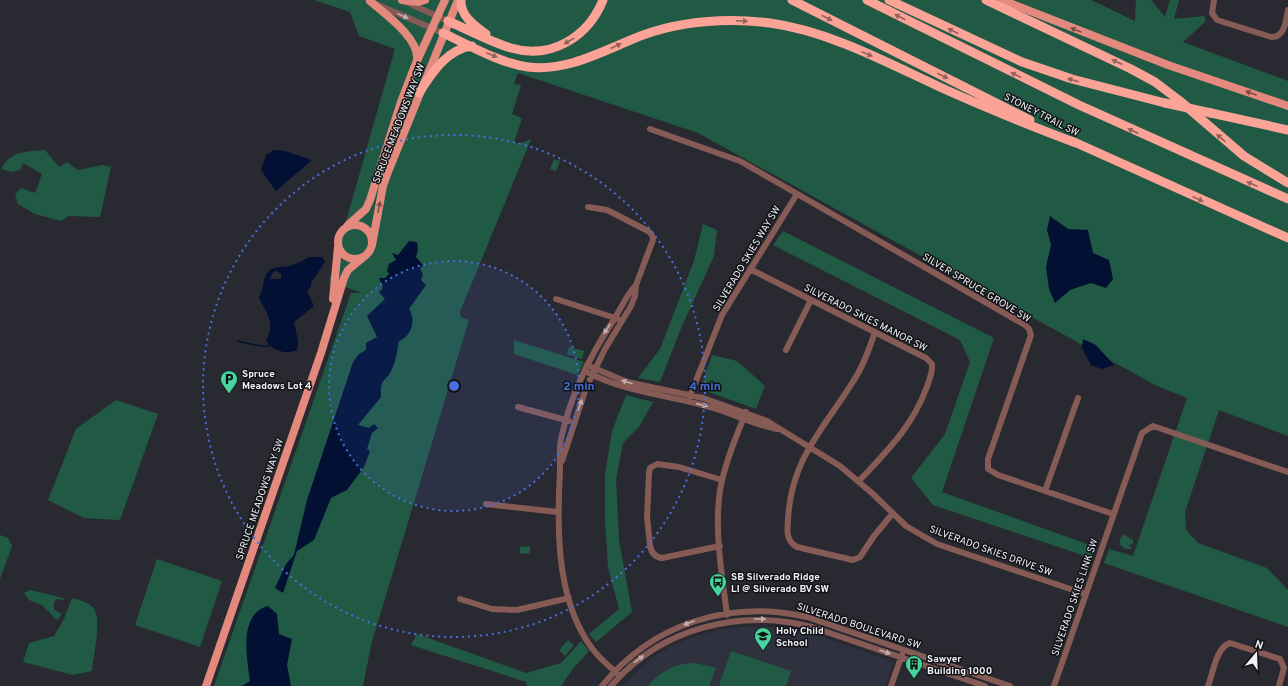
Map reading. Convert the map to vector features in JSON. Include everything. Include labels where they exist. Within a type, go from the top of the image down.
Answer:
[{"type":"highway","points":[[461,0],[461,8],[467,17],[498,43]]},
{"type":"highway","points":[[448,22],[498,43],[521,50],[533,51],[554,48],[584,31],[597,14],[603,0]]},
{"type":"highway","name":"STONEY TRAIL SW","points":[[792,0],[1076,143],[1288,238]]},
{"type":"highway","points":[[867,0],[1072,102],[1288,199]]},
{"type":"highway","points":[[889,0],[1022,62],[1072,79],[1165,103],[1288,130]]},
{"type":"highway","points":[[986,0],[1131,69],[1155,82],[1180,101],[1244,156],[1288,183]]},
{"type":"highway","points":[[444,33],[510,62],[526,67],[543,68],[560,66],[577,61],[644,35],[681,25],[737,21],[770,23],[826,38],[884,61],[990,110],[1076,143]]},
{"type":"highway","points":[[419,93],[428,79],[451,54],[462,47],[472,46]]},
{"type":"main road","points":[[369,0],[413,42],[417,52],[416,63]]},
{"type":"main road","points":[[401,0],[418,2],[425,0]]},
{"type":"main road","name":"SPRUCE MEADOWS WAY SW","points":[[348,226],[366,209],[370,200],[394,122],[416,63],[445,0]]},
{"type":"main road","name":"SPRUCE MEADOWS WAY SW","points":[[372,245],[383,186],[419,93],[458,0]]},
{"type":"main road","points":[[1002,0],[1154,60],[1288,106]]},
{"type":"main road","points":[[348,226],[362,226],[367,229],[373,239],[372,245],[366,255],[361,258],[350,258],[341,252],[338,241],[339,236],[348,226]]},
{"type":"main road","name":"SPRUCE MEADOWS WAY SW","points":[[331,320],[338,241]]},
{"type":"main road","name":"SPRUCE MEADOWS WAY SW","points":[[206,686],[348,270],[366,255]]},
{"type":"street","points":[[369,0],[444,33]]},
{"type":"street","points":[[401,0],[448,22]]},
{"type":"street","points":[[1214,0],[1212,13],[1217,20],[1270,37],[1276,37],[1281,33],[1288,10]]},
{"type":"street","points":[[650,129],[740,160],[797,194]]},
{"type":"street","name":"SILVERADO SKIES WAY SW","points":[[689,398],[722,315],[797,194]]},
{"type":"street","name":"SILVER SPRUCE GROVE SW","points":[[797,194],[1029,328],[1030,339],[987,464],[988,469],[1045,491],[1113,514]]},
{"type":"street","points":[[560,468],[575,422],[594,372],[635,296],[636,285],[652,244],[652,235],[648,231],[610,212],[588,207]]},
{"type":"street","name":"SILVERADO SKIES MANOR SW","points":[[750,269],[926,358],[930,362],[932,368],[922,399],[908,426],[888,452],[858,481]]},
{"type":"street","points":[[620,676],[599,657],[586,641],[577,624],[569,598],[561,560],[558,512],[561,441],[566,420],[586,368],[628,293],[636,285]]},
{"type":"street","points":[[556,299],[623,320]]},
{"type":"street","points":[[786,350],[811,300]]},
{"type":"street","points":[[875,332],[855,380],[809,446],[796,475],[790,496],[787,522],[788,535],[790,543],[797,547],[812,549],[849,560],[857,559],[893,513]]},
{"type":"street","name":"SILVERADO SKIES DRIVE SW","points":[[586,368],[631,390],[689,398],[744,415],[767,420],[809,446],[858,481],[906,526],[933,542],[1085,594]]},
{"type":"street","points":[[1045,491],[1078,398]]},
{"type":"street","points":[[518,406],[575,422]]},
{"type":"street","points":[[728,621],[718,518],[722,480],[744,415]]},
{"type":"street","name":"SILVERADO SKIES LINK SW","points":[[1054,686],[1142,433],[1154,426],[1288,472]]},
{"type":"street","points":[[720,546],[662,558],[655,556],[651,551],[647,517],[649,473],[650,468],[657,464],[691,470],[722,480]]},
{"type":"street","points":[[486,504],[558,512]]},
{"type":"street","points":[[460,599],[492,609],[517,610],[569,598]]},
{"type":"street","name":"SILVERADO BOULEVARD SW","points":[[602,686],[631,655],[663,634],[694,621],[727,613],[757,611],[798,615],[904,649],[1010,686]]},
{"type":"street","name":"SILVERADO BOULEVARD SW","points":[[611,686],[635,662],[677,636],[696,629],[728,621],[760,619],[798,623],[985,686]]},
{"type":"street","points":[[1208,686],[1221,650],[1225,644],[1230,643],[1278,658],[1282,661],[1284,668],[1279,686]]},
{"type":"street","points":[[891,686],[904,649]]},
{"type":"street","points":[[960,678],[963,670]]},
{"type":"shaded area","name":"Holy Child School","points":[[751,626],[779,627],[814,634],[893,662],[885,686],[621,686],[653,657],[674,645],[699,635],[723,629]]},
{"type":"green space","points":[[314,0],[1091,0],[1135,21],[1136,0],[1151,0],[1165,17],[1170,0],[1179,0],[1174,19],[1204,16],[1206,21],[1183,42],[1288,81],[1288,436],[1219,410],[1185,512],[1186,530],[1198,543],[1267,568],[1288,590],[1288,627],[1104,563],[1109,549],[1133,556],[1187,398],[1155,385],[698,133],[518,73],[514,84],[521,85],[512,114],[522,118],[514,143],[521,143],[531,139],[460,312],[461,317],[469,320],[371,645],[363,686],[214,686],[351,293],[362,293],[329,281],[395,49],[359,36],[350,12]]},
{"type":"green space","points":[[45,150],[59,167],[67,162],[78,170],[102,165],[111,167],[100,217],[69,216],[61,221],[35,214],[18,204],[15,194],[21,188],[35,193],[42,174],[23,163],[20,170],[11,172],[1,169],[14,155],[25,152]]},
{"type":"green space","points":[[554,159],[560,161],[556,171],[550,169]]},
{"type":"green space","points":[[703,224],[717,230],[714,256],[682,326],[660,382],[638,378],[660,349],[694,261]]},
{"type":"green space","points":[[783,231],[994,338],[942,492],[1095,547],[1091,558],[933,505],[911,478],[945,434],[970,362],[960,340],[773,245]]},
{"type":"green space","points":[[514,340],[584,362],[578,375],[514,354]]},
{"type":"green space","points":[[569,347],[584,351],[582,359],[567,354]]},
{"type":"green space","points":[[712,355],[737,361],[765,386],[756,409],[700,389]]},
{"type":"green space","points":[[626,395],[653,402],[639,427],[623,443],[616,480],[619,540],[632,612],[596,642],[589,634],[619,609],[608,567],[605,520],[605,474],[612,431]]},
{"type":"green space","points":[[116,400],[158,414],[120,520],[84,518],[48,500],[76,429]]},
{"type":"green space","points":[[1123,534],[1133,540],[1133,544],[1129,545],[1132,549],[1125,549],[1120,545],[1120,540]]},
{"type":"green space","points":[[0,535],[8,538],[12,546],[0,579]]},
{"type":"green space","points":[[530,546],[530,553],[520,554],[520,547]]},
{"type":"green space","points":[[157,559],[222,581],[200,647],[135,625]]},
{"type":"green space","points":[[30,590],[63,598],[64,600],[56,599],[54,603],[54,610],[62,614],[57,620],[42,605],[29,600],[24,593]]},
{"type":"green space","points":[[72,598],[90,605],[96,614],[97,630],[92,671],[73,675],[23,662],[29,643],[54,636],[64,619]]},
{"type":"green space","points":[[417,634],[526,673],[561,663],[581,641],[589,651],[572,670],[561,686],[527,686],[526,682],[411,645]]},
{"type":"green space","points":[[568,640],[574,645],[565,656],[559,650]]},
{"type":"green space","points":[[731,651],[791,671],[786,686],[719,686]]},
{"type":"green space","points":[[695,663],[716,668],[709,686],[648,686],[663,672],[675,666]]},
{"type":"water","points":[[274,150],[285,151],[312,160],[276,191],[261,170],[266,155]]},
{"type":"water","points":[[1050,216],[1068,229],[1088,230],[1093,253],[1109,260],[1113,279],[1106,288],[1091,283],[1070,290],[1055,303],[1049,289],[1046,267],[1051,245],[1047,230]]},
{"type":"water","points":[[409,241],[417,242],[418,250],[416,257],[423,265],[420,269],[423,274],[421,280],[426,285],[409,309],[412,318],[412,327],[410,332],[399,341],[393,366],[381,386],[381,397],[358,425],[369,428],[374,424],[378,428],[372,433],[367,449],[370,451],[364,467],[347,490],[331,498],[314,540],[297,551],[283,593],[275,588],[286,564],[294,555],[307,500],[353,362],[359,354],[366,350],[366,343],[377,337],[367,316],[385,299],[379,292],[383,288],[379,278],[385,278],[389,274],[387,271],[389,264],[396,260],[392,253],[398,255]]},
{"type":"water","points":[[309,257],[322,257],[325,262],[311,283],[311,288],[307,291],[314,306],[294,322],[298,341],[297,350],[288,352],[280,351],[272,347],[266,340],[269,334],[270,323],[259,298],[264,280],[266,275],[272,269],[292,265]],"holes":[[[277,271],[281,274],[281,279],[270,279],[273,272]]]},
{"type":"water","points":[[1083,339],[1096,345],[1114,365],[1102,369],[1091,365],[1082,348]]},
{"type":"water","points":[[268,606],[277,614],[279,634],[292,639],[287,665],[291,686],[242,686],[250,681],[246,649],[248,627],[252,618],[258,611]]},
{"type":"waterway","points":[[238,341],[254,345],[269,346]]},
{"type":"place","name":"Spruce Meadows Lot 4","points":[[229,394]]},
{"type":"place","name":"SB Silverado Ridge LI @ Silverado BV SW","points":[[718,597]]},
{"type":"place","name":"Holy Child School","points":[[763,651]]},
{"type":"place","name":"Sawyer Building 1000","points":[[914,679]]}]
